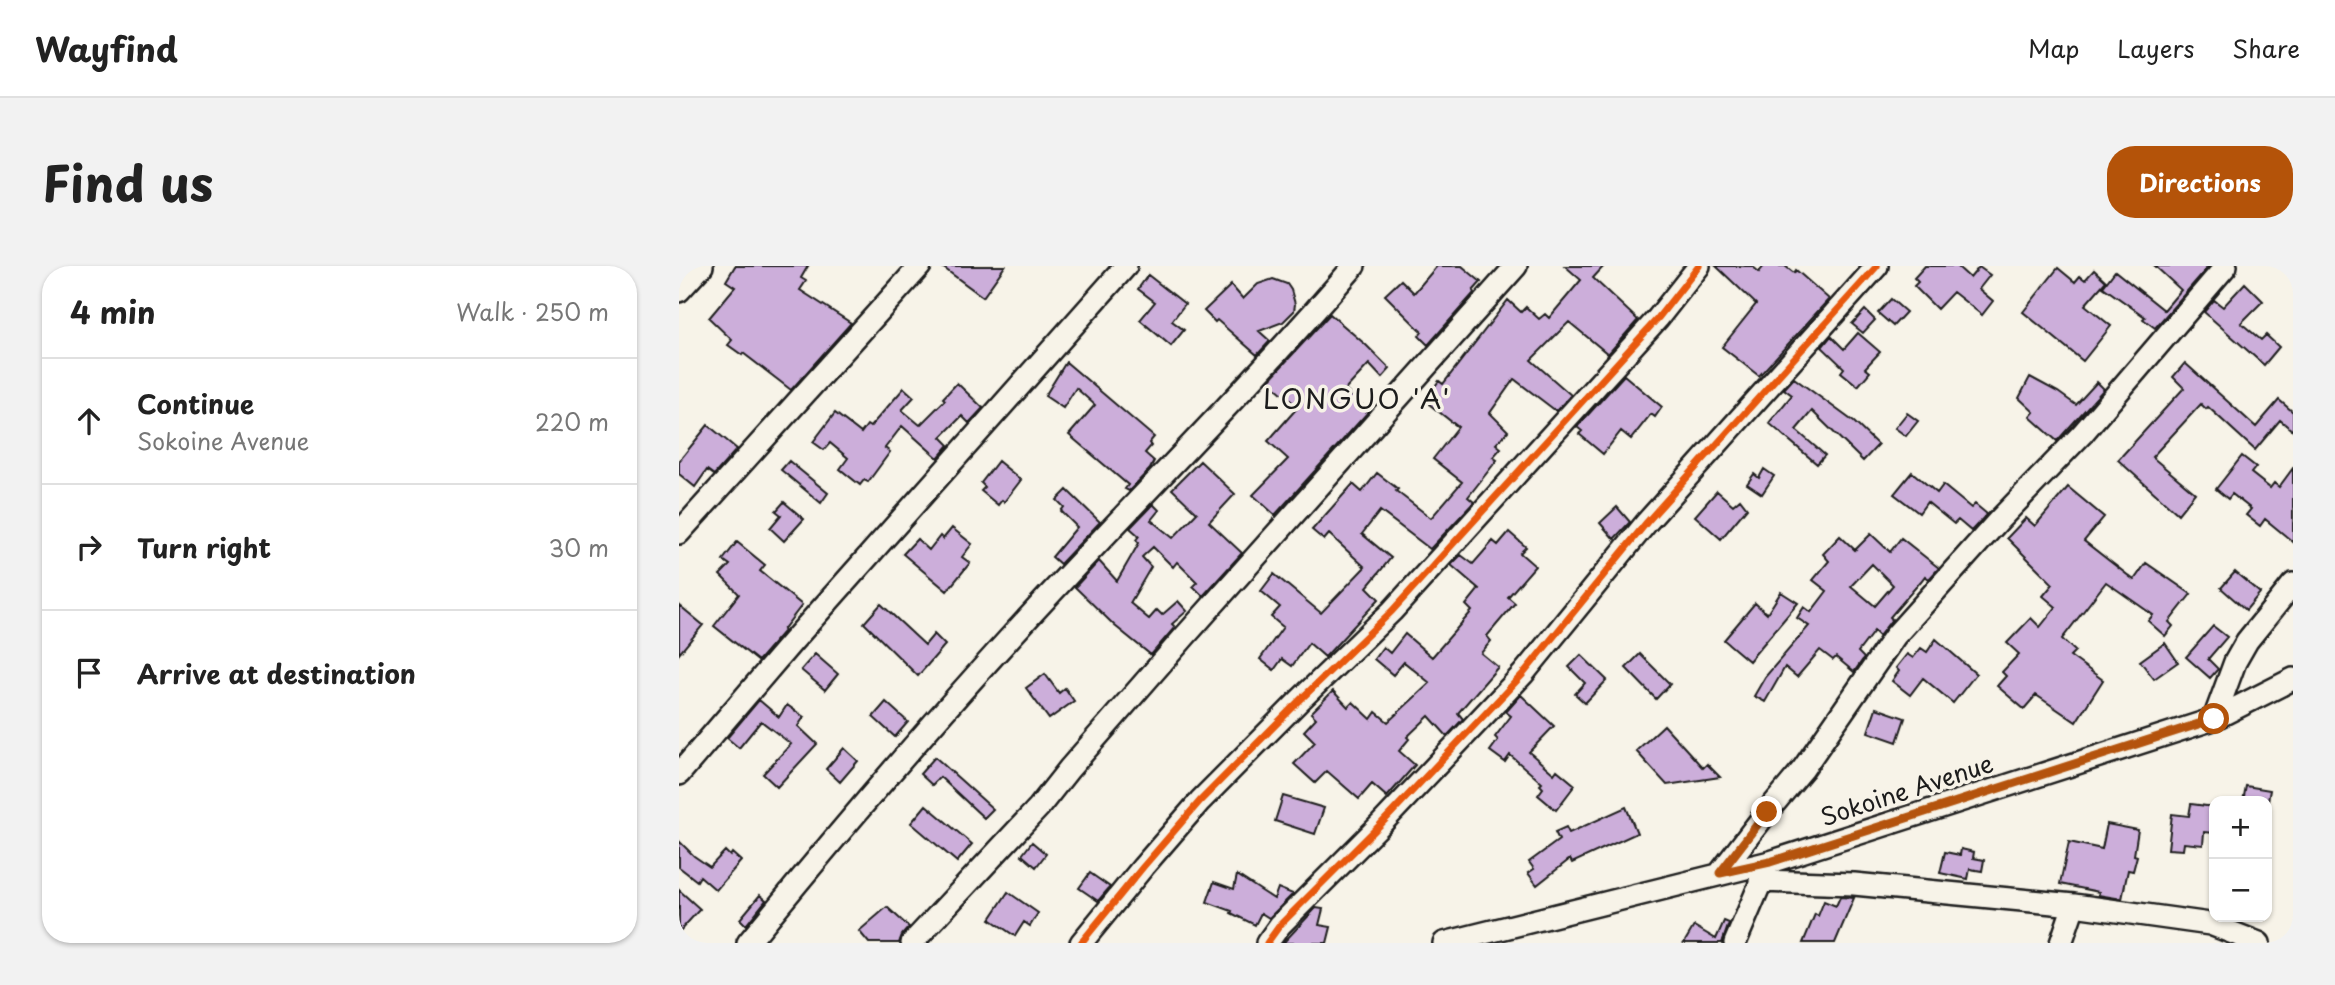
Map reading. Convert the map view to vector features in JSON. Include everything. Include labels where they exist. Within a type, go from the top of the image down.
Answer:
[{"type":"street","points":[[679,291],[702,266]]},
{"type":"street","points":[[679,533],[920,266]]},
{"type":"street","points":[[679,774],[793,641],[1126,266]]},
{"type":"street","points":[[748,943],[835,836],[963,691],[1065,578],[1301,327],[1354,266]]},
{"type":"street","points":[[912,943],[1039,807],[1185,636],[1516,266]]},
{"type":"street","points":[[1081,943],[1200,801],[1392,611],[1658,318],[1699,266]]},
{"type":"street","points":[[1267,943],[1280,925],[1406,798],[1523,674],[1647,522],[1877,266]]},
{"type":"street","points":[[1720,873],[1803,769],[1895,636],[2000,520],[2083,434],[2226,266]]},
{"type":"street","points":[[2214,719],[2235,662],[2247,641],[2293,584]]},
{"type":"street","name":"Sokoine Avenue","points":[[1444,943],[1720,873],[1765,871],[2214,719],[2293,679]]},
{"type":"street","points":[[1735,943],[1765,871],[1854,884],[2074,905],[2210,924],[2259,943]]},
{"type":"street","points":[[2061,943],[2074,905]]},
{"type":"building","points":[[735,266],[808,266],[801,278],[806,281],[800,290],[851,323],[791,390],[743,353],[742,355],[728,345],[732,340],[709,318],[735,287],[726,281]]},
{"type":"building","points":[[941,266],[1005,266],[983,297]]},
{"type":"building","points":[[1437,266],[1462,266],[1481,282],[1428,345],[1419,336],[1422,332],[1385,295],[1401,280],[1414,293]]},
{"type":"building","points":[[1565,266],[1604,266],[1593,278],[1638,320],[1608,354],[1569,322],[1531,360],[1571,395],[1556,411],[1514,379],[1490,413],[1508,431],[1496,444],[1501,448],[1493,457],[1497,460],[1468,497],[1474,502],[1430,549],[1380,511],[1362,534],[1391,558],[1367,587],[1379,599],[1325,657],[1309,643],[1292,666],[1282,659],[1274,670],[1260,659],[1283,627],[1271,617],[1280,607],[1261,591],[1274,574],[1321,613],[1365,567],[1329,534],[1324,540],[1312,530],[1353,484],[1362,492],[1377,473],[1431,518],[1462,482],[1433,459],[1458,427],[1424,400],[1439,381],[1443,384],[1508,300],[1521,312],[1526,307],[1539,319],[1545,314],[1549,318],[1581,280]]},
{"type":"building","points":[[1716,266],[1752,266],[1759,272],[1764,266],[1785,266],[1794,273],[1796,270],[1829,299],[1759,376],[1722,347],[1756,304]]},
{"type":"building","points":[[1925,266],[1957,266],[1970,278],[1979,267],[1990,275],[1979,289],[1993,301],[1982,315],[1953,292],[1937,309],[1914,286],[1918,282],[1914,278]]},
{"type":"building","points":[[2155,266],[2209,266],[2155,328],[2143,319],[2145,317],[2103,287],[2115,271],[2164,310],[2181,290]]},
{"type":"building","points":[[2058,268],[2075,282],[2080,276],[2085,280],[2094,270],[2106,281],[2085,305],[2111,326],[2083,361],[2023,312]]},
{"type":"building","points":[[1148,275],[1185,304],[1172,321],[1184,330],[1171,346],[1140,320],[1155,302],[1138,289]]},
{"type":"building","points":[[1273,279],[1287,284],[1291,290],[1294,311],[1283,322],[1259,331],[1270,341],[1257,355],[1204,311],[1231,285],[1243,299],[1258,284]]},
{"type":"building","points":[[2245,283],[2263,301],[2241,323],[2261,340],[2266,335],[2279,347],[2264,365],[2204,312],[2214,300],[2223,307]]},
{"type":"building","points":[[1891,299],[1906,312],[1893,326],[1878,313]]},
{"type":"building","points":[[1865,310],[1875,320],[1863,333],[1852,324]]},
{"type":"building","points":[[1330,314],[1390,369],[1382,378],[1369,364],[1345,390],[1369,411],[1275,515],[1253,495],[1288,459],[1268,441],[1298,407],[1268,381]]},
{"type":"building","points":[[1858,333],[1880,352],[1865,368],[1870,372],[1858,386],[1841,372],[1844,368],[1822,347],[1831,336],[1844,349]]},
{"type":"building","points":[[1066,362],[1154,437],[1145,453],[1154,461],[1129,491],[1125,489],[1128,485],[1069,435],[1095,405],[1076,388],[1063,408],[1045,396]]},
{"type":"building","points":[[2185,363],[2256,427],[2279,400],[2293,412],[2293,431],[2280,420],[2255,450],[2208,407],[2206,409],[2201,404],[2152,457],[2195,493],[2178,514],[2118,460],[2184,388],[2173,377]]},
{"type":"building","points":[[1624,375],[1662,407],[1655,417],[1651,414],[1631,439],[1621,431],[1603,454],[1579,434],[1582,431],[1577,427]]},
{"type":"building","points":[[2030,377],[2076,405],[2097,382],[2104,389],[2057,441],[2030,417],[2034,412],[2019,398]]},
{"type":"building","points":[[1794,378],[1854,422],[1878,445],[1863,461],[1812,411],[1796,430],[1825,455],[1817,464],[1769,423],[1792,395],[1784,389]]},
{"type":"building","points":[[957,383],[983,408],[969,423],[962,416],[941,437],[949,445],[938,458],[902,426],[885,448],[890,452],[868,482],[864,480],[860,485],[840,469],[848,458],[830,443],[824,450],[813,442],[835,413],[861,433],[867,425],[870,427],[904,388],[914,397],[902,410],[920,425],[945,400],[943,398]]},
{"type":"building","points":[[1907,413],[1918,421],[1906,436],[1895,428]]},
{"type":"building","points":[[708,425],[737,449],[714,475],[707,470],[695,487],[679,474],[679,461]]},
{"type":"building","points":[[2242,456],[2256,467],[2251,473],[2270,488],[2274,483],[2279,487],[2293,468],[2293,542],[2265,519],[2260,526],[2246,515],[2251,509],[2232,494],[2228,499],[2216,489]]},
{"type":"building","points":[[789,461],[828,493],[821,503],[781,470]]},
{"type":"building","points":[[998,461],[1021,480],[1004,502],[1002,500],[998,505],[981,491],[985,487],[981,483]]},
{"type":"building","points":[[1200,461],[1235,494],[1209,522],[1242,553],[1203,596],[1193,586],[1197,582],[1177,562],[1173,567],[1153,547],[1142,557],[1151,567],[1130,603],[1149,619],[1157,610],[1162,615],[1178,601],[1187,611],[1172,624],[1175,627],[1151,655],[1115,626],[1075,587],[1099,561],[1117,581],[1139,543],[1136,540],[1139,536],[1130,528],[1153,504],[1159,510],[1151,520],[1173,538],[1197,513],[1172,489]]},
{"type":"building","points":[[1764,469],[1774,476],[1762,494],[1747,484],[1754,474],[1759,478]]},
{"type":"building","points":[[1912,472],[1937,493],[1943,485],[1971,508],[1975,504],[1987,514],[1971,531],[1958,520],[1954,524],[1927,502],[1919,513],[1894,494]]},
{"type":"building","points":[[2068,487],[2104,517],[2084,541],[2134,580],[2146,563],[2191,594],[2169,622],[2173,626],[2165,636],[2148,621],[2153,615],[2106,582],[2062,639],[2075,651],[2070,656],[2103,680],[2076,722],[2036,695],[2024,709],[1997,686],[2006,676],[2002,672],[2019,654],[2007,643],[2031,618],[2040,627],[2056,607],[2043,596],[2053,584],[2007,538],[2026,518],[2035,526]]},
{"type":"building","points":[[1067,490],[1100,522],[1060,564],[1052,557],[1077,527],[1061,511],[1064,507],[1057,500]]},
{"type":"building","points":[[1717,491],[1733,505],[1740,499],[1747,508],[1721,539],[1695,516]]},
{"type":"building","points":[[784,502],[804,519],[784,541],[770,528],[781,515],[776,511]]},
{"type":"building","points":[[1617,507],[1630,522],[1614,539],[1600,523]]},
{"type":"building","points":[[952,528],[972,544],[962,557],[970,563],[947,591],[903,554],[917,539],[929,550],[940,536],[943,539]]},
{"type":"building","points":[[1509,532],[1526,547],[1520,553],[1535,566],[1508,597],[1515,603],[1487,636],[1491,641],[1481,653],[1498,667],[1458,713],[1463,719],[1447,736],[1429,716],[1407,737],[1409,739],[1399,751],[1415,765],[1387,797],[1372,784],[1359,799],[1327,771],[1315,783],[1294,764],[1315,742],[1304,731],[1316,718],[1311,713],[1333,691],[1348,707],[1353,702],[1371,719],[1376,712],[1388,722],[1430,683],[1404,662],[1393,675],[1374,659],[1383,647],[1390,653],[1405,634],[1432,657],[1472,611],[1466,605],[1479,589],[1451,565],[1461,555],[1473,564],[1493,541],[1498,545]]},
{"type":"building","points":[[1871,534],[1890,552],[1901,538],[1939,568],[1929,579],[1925,576],[1890,617],[1892,619],[1879,636],[1874,631],[1858,652],[1864,658],[1854,672],[1836,657],[1833,660],[1820,650],[1797,677],[1785,667],[1765,702],[1754,696],[1765,677],[1809,626],[1797,618],[1804,607],[1811,612],[1827,591],[1813,580],[1829,561],[1823,554],[1840,536],[1855,550]],"holes":[[[1872,564],[1893,585],[1875,606],[1851,586]]]},
{"type":"building","points":[[737,542],[765,565],[760,571],[802,605],[758,661],[714,626],[739,594],[720,575],[730,565],[723,560]]},
{"type":"building","points":[[2235,572],[2260,593],[2246,610],[2221,588]]},
{"type":"building","points":[[1781,592],[1798,603],[1749,661],[1724,640],[1755,603],[1767,614]]},
{"type":"building","points":[[881,604],[925,645],[934,634],[945,645],[918,676],[864,623]]},
{"type":"building","points":[[679,605],[703,625],[679,654]]},
{"type":"building","points":[[2213,626],[2227,637],[2208,659],[2218,669],[2210,678],[2186,657]]},
{"type":"building","points":[[1936,639],[1976,674],[1953,703],[1923,678],[1910,695],[1892,681],[1899,671],[1896,668],[1907,654],[1913,658],[1921,648],[1927,652]]},
{"type":"building","points":[[2165,643],[2178,662],[2154,679],[2140,661]]},
{"type":"building","points":[[815,654],[838,674],[825,690],[801,670]]},
{"type":"building","points":[[1640,654],[1670,684],[1656,699],[1626,668]]},
{"type":"building","points":[[1581,655],[1607,680],[1585,703],[1575,694],[1585,683],[1569,667]]},
{"type":"building","points":[[1045,674],[1059,693],[1065,688],[1074,701],[1049,719],[1026,688]]},
{"type":"building","points":[[1521,695],[1554,726],[1529,752],[1554,774],[1557,770],[1575,785],[1556,810],[1538,795],[1543,788],[1540,785],[1542,783],[1510,755],[1505,762],[1490,751],[1498,740],[1495,737],[1511,716],[1506,712]]},
{"type":"building","points":[[759,700],[779,717],[787,705],[804,717],[798,726],[817,744],[777,787],[763,774],[791,744],[761,721],[739,748],[727,738]]},
{"type":"building","points":[[886,702],[908,722],[895,737],[873,717]]},
{"type":"building","points":[[1876,708],[1905,718],[1897,742],[1868,732]]},
{"type":"building","points":[[1664,725],[1703,768],[1707,764],[1720,777],[1667,785],[1636,751]]},
{"type":"building","points":[[844,748],[858,761],[840,782],[826,769]]},
{"type":"building","points":[[935,757],[993,809],[984,818],[940,777],[932,785],[920,774]]},
{"type":"building","points":[[2246,786],[2270,790],[2269,796],[2244,796]]},
{"type":"building","points":[[1283,796],[1324,808],[1315,834],[1275,821]]},
{"type":"building","points":[[2191,804],[2209,806],[2209,832],[2204,832],[2203,845],[2184,843],[2183,850],[2168,849],[2172,814],[2189,816]]},
{"type":"building","points":[[926,805],[972,844],[957,862],[911,823]]},
{"type":"building","points":[[1626,807],[1637,833],[1572,863],[1570,859],[1537,885],[1528,873],[1534,869],[1529,862],[1559,840],[1555,832],[1566,827],[1569,833]]},
{"type":"building","points":[[2107,824],[2138,830],[2134,855],[2137,856],[2133,871],[2128,870],[2122,899],[2060,884],[2069,842],[2102,849]]},
{"type":"building","points":[[679,841],[710,867],[725,851],[741,861],[716,890],[700,876],[697,881],[679,867]]},
{"type":"building","points":[[1032,842],[1046,854],[1036,867],[1022,855]]},
{"type":"building","points":[[1961,849],[1974,852],[1973,858],[1984,860],[1982,871],[1970,869],[1968,879],[1940,873],[1945,852],[1960,855]]},
{"type":"building","points":[[1090,873],[1110,887],[1098,901],[1079,888]]},
{"type":"building","points":[[1237,875],[1274,899],[1278,888],[1293,894],[1269,918],[1261,913],[1255,925],[1231,913],[1232,911],[1207,902],[1214,882],[1234,889]]},
{"type":"building","points":[[679,890],[700,909],[679,932]]},
{"type":"building","points":[[1008,892],[1038,913],[1030,926],[1024,922],[1015,936],[990,919]]},
{"type":"building","points":[[760,895],[766,900],[746,925],[740,919]]},
{"type":"building","points":[[1840,897],[1854,898],[1835,943],[1803,943],[1815,914],[1818,916],[1824,901],[1836,906]]},
{"type":"building","points":[[887,907],[909,927],[899,943],[869,943],[859,931]]},
{"type":"building","points":[[1316,908],[1323,909],[1319,925],[1331,927],[1327,943],[1283,943]]},
{"type":"building","points":[[1724,921],[1729,923],[1722,943],[1684,943],[1694,926],[1716,939]]},
{"type":"cycle path","points":[[1081,943],[1200,801],[1392,611],[1658,318],[1699,266]]},
{"type":"cycle path","points":[[1267,943],[1280,925],[1380,825],[1523,674],[1647,522],[1877,266]]},
{"type":"district","name":"LONGUO 'A'","points":[[1357,399]]},
{"type":"route","points":[[1767,812],[1720,873],[1770,862],[2214,719]]}]
